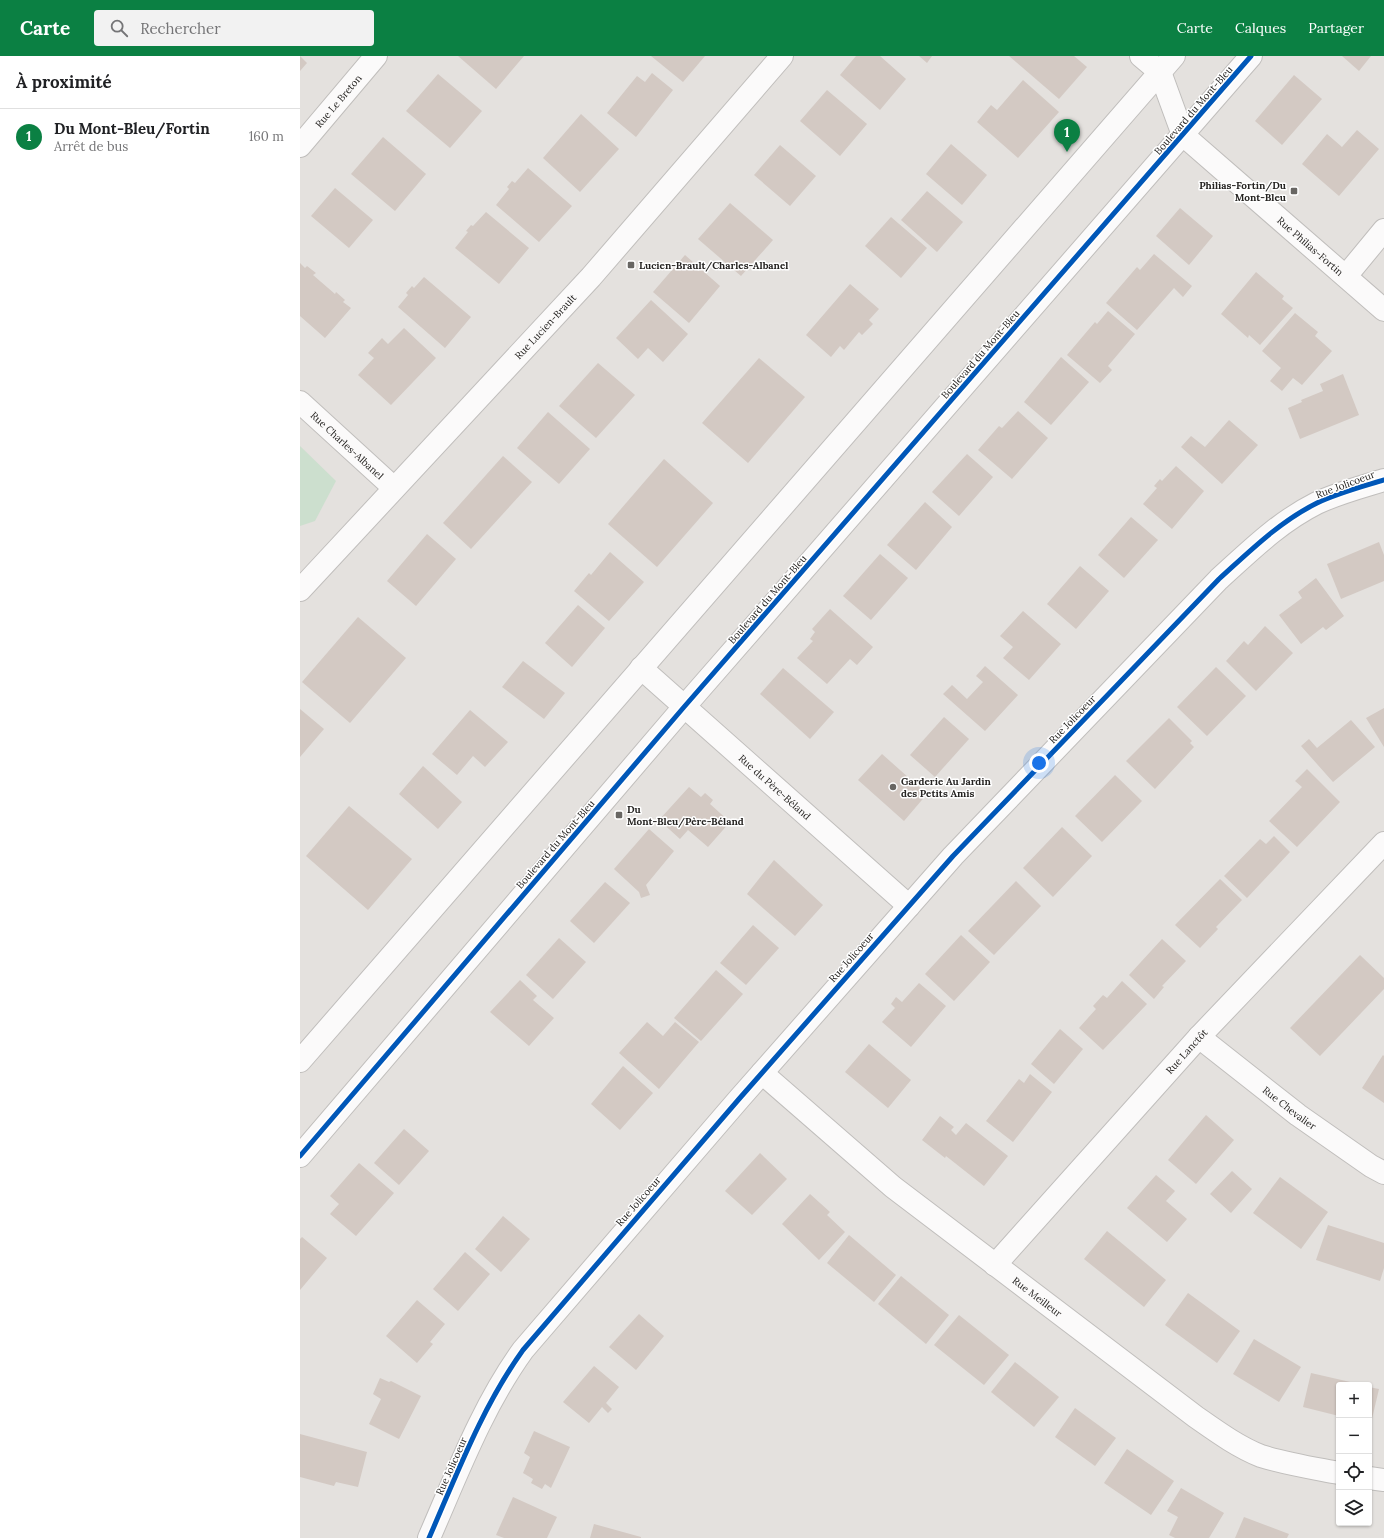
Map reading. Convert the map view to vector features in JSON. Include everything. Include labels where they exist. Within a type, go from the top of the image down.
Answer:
[{"type":"street","name":"Rue Le Breton","points":[[300,146],[376,56]]},
{"type":"street","name":"Rue Lucien-Brault","points":[[300,590],[591,277],[782,56]]},
{"type":"street","points":[[1141,56],[1160,72],[1183,135]]},
{"type":"street","points":[[300,1061],[1174,56]]},
{"type":"street","name":"Boulevard du Mont-Bleu","points":[[300,1156],[684,707],[1251,56]]},
{"type":"street","name":"Rue Philias-Fortin","points":[[1183,135],[1384,310]]},
{"type":"street","points":[[1346,276],[1384,230]]},
{"type":"street","name":"Rue Charles-Albanel","points":[[300,402],[394,488]]},
{"type":"street","name":"Rue Jolicoeur","points":[[428,1538],[490,1401],[507,1372],[523,1350],[762,1073],[953,856],[1219,578],[1273,530],[1317,503],[1347,491],[1384,480]]},
{"type":"street","name":"Rue du Père-Béland","points":[[641,668],[909,906]]},
{"type":"street","name":"Rue Lanctôt","points":[[995,1265],[1199,1037],[1384,844]]},
{"type":"street","name":"Rue Chevalier","points":[[1199,1037],[1298,1115],[1370,1166],[1384,1173]]},
{"type":"street","name":"Rue Meilleur","points":[[762,1073],[893,1187],[1196,1417],[1225,1437],[1260,1455],[1297,1466],[1336,1472]]},
{"type":"street","points":[[1372,1478],[1384,1480]]},
{"type":"green space","points":[[300,446],[336,481],[315,521],[300,526]]},
{"type":"building","points":[[300,56],[307,63],[300,71]]},
{"type":"building","points":[[458,56],[524,56],[496,89]]},
{"type":"building","points":[[651,56],[705,56],[683,82]]},
{"type":"building","points":[[856,56],[880,56],[906,79],[880,110],[840,75]]},
{"type":"building","points":[[919,56],[932,56],[927,63]]},
{"type":"building","points":[[1009,56],[1074,56],[1087,67],[1059,99]]},
{"type":"building","points":[[1342,56],[1371,56],[1359,71]]},
{"type":"building","points":[[652,73],[673,90],[636,137],[607,113],[637,76],[645,82]]},
{"type":"building","points":[[438,74],[482,111],[450,148],[406,111]]},
{"type":"building","points":[[1294,75],[1322,99],[1282,145],[1255,121]]},
{"type":"building","points":[[1023,80],[1059,112],[1018,158],[977,122],[991,105],[997,110]]},
{"type":"building","points":[[827,90],[867,124],[840,156],[800,121]]},
{"type":"building","points":[[581,114],[619,149],[580,192],[543,158]]},
{"type":"building","points":[[1357,130],[1379,149],[1339,196],[1302,164],[1327,134],[1342,147]]},
{"type":"building","points":[[383,137],[426,174],[395,211],[351,174]]},
{"type":"building","points":[[951,144],[987,175],[962,205],[926,174]]},
{"type":"building","points":[[780,145],[816,176],[790,206],[754,175]]},
{"type":"building","points":[[528,168],[572,206],[539,242],[496,205],[509,189],[507,187],[512,181],[515,183]]},
{"type":"building","points":[[335,188],[373,220],[349,248],[311,216]]},
{"type":"building","points":[[927,191],[963,222],[937,252],[901,220]]},
{"type":"building","points":[[730,203],[773,240],[741,276],[698,239]]},
{"type":"building","points":[[1180,208],[1213,236],[1189,265],[1156,236]]},
{"type":"building","points":[[486,212],[529,248],[499,284],[455,248],[468,232],[466,231],[471,225],[473,226]]},
{"type":"building","points":[[891,217],[927,248],[901,278],[865,246]]},
{"type":"building","points":[[1154,254],[1192,286],[1183,297],[1174,288],[1137,330],[1106,303],[1137,267],[1140,270]]},
{"type":"building","points":[[685,255],[720,286],[689,323],[653,292]]},
{"type":"building","points":[[300,263],[305,268],[307,266],[316,273],[313,275],[335,294],[336,292],[345,300],[343,302],[351,308],[325,338],[300,316]]},
{"type":"building","points":[[1256,272],[1284,296],[1282,299],[1293,308],[1260,345],[1249,335],[1248,338],[1221,314]]},
{"type":"building","points":[[424,277],[471,317],[445,348],[398,307],[408,295],[406,293],[412,286],[414,288]]},
{"type":"building","points":[[850,284],[879,309],[869,320],[873,324],[862,335],[859,332],[844,350],[840,346],[831,357],[806,335]]},
{"type":"building","points":[[651,300],[688,334],[663,362],[648,348],[638,359],[616,338]]},
{"type":"building","points":[[1108,311],[1135,334],[1108,366],[1112,370],[1100,383],[1067,355],[1095,322],[1097,324]]},
{"type":"building","points":[[1295,313],[1318,332],[1315,336],[1332,351],[1302,385],[1293,378],[1282,391],[1270,381],[1281,368],[1262,351]]},
{"type":"building","points":[[404,328],[436,358],[391,405],[358,375],[374,358],[368,353],[382,338],[388,344]]},
{"type":"building","points":[[1061,357],[1089,382],[1051,425],[1024,402]]},
{"type":"building","points":[[759,358],[805,397],[748,463],[702,423]]},
{"type":"building","points":[[598,363],[635,395],[596,438],[559,406]]},
{"type":"building","points":[[1343,374],[1359,415],[1300,439],[1288,408],[1302,402],[1301,400],[1323,391],[1320,384]]},
{"type":"building","points":[[1018,411],[1048,438],[1012,479],[978,450],[999,426],[1002,428]]},
{"type":"building","points":[[548,412],[590,449],[559,484],[517,448]]},
{"type":"building","points":[[1229,420],[1258,445],[1222,484],[1181,447],[1191,436],[1205,447]]},
{"type":"building","points":[[967,454],[993,477],[959,516],[932,492]]},
{"type":"building","points":[[503,456],[532,482],[471,549],[443,523]]},
{"type":"building","points":[[664,459],[713,503],[657,567],[608,524]]},
{"type":"building","points":[[1176,466],[1204,491],[1172,529],[1143,504],[1157,488],[1154,486],[1160,479],[1162,481]]},
{"type":"building","points":[[925,502],[952,527],[916,570],[887,545]]},
{"type":"building","points":[[1131,517],[1158,540],[1124,578],[1098,555]]},
{"type":"building","points":[[427,534],[456,559],[416,606],[387,581]]},
{"type":"building","points":[[1379,542],[1384,555],[1384,581],[1341,599],[1327,564]]},
{"type":"building","points":[[610,552],[644,582],[609,621],[574,591],[589,573],[591,575]]},
{"type":"building","points":[[880,554],[908,578],[871,620],[843,596]]},
{"type":"building","points":[[1080,566],[1109,591],[1076,629],[1047,604]]},
{"type":"building","points":[[1316,578],[1344,616],[1326,630],[1323,627],[1301,644],[1279,615],[1302,598],[1298,592]]},
{"type":"building","points":[[578,605],[605,628],[572,667],[545,643]]},
{"type":"building","points":[[830,609],[873,647],[857,665],[850,659],[827,684],[797,658],[813,641],[810,639],[815,632],[812,629]]},
{"type":"building","points":[[1023,611],[1061,644],[1029,680],[1003,658],[1013,647],[1000,636]]},
{"type":"building","points":[[358,617],[406,658],[350,723],[302,682]]},
{"type":"building","points":[[1265,626],[1293,653],[1256,691],[1226,661],[1244,641],[1248,645]]},
{"type":"building","points":[[523,661],[565,693],[544,719],[502,687]]},
{"type":"building","points":[[985,666],[1018,695],[985,731],[943,694],[952,685],[967,699],[983,682],[976,676]]},
{"type":"building","points":[[1216,667],[1246,696],[1207,736],[1177,707]]},
{"type":"building","points":[[783,668],[834,712],[810,739],[760,694]]},
{"type":"building","points":[[1384,708],[1384,747],[1366,718]]},
{"type":"building","points":[[300,709],[324,729],[300,757]]},
{"type":"building","points":[[470,710],[508,742],[485,767],[473,756],[457,775],[432,754]]},
{"type":"building","points":[[944,717],[969,739],[935,777],[910,755]]},
{"type":"building","points":[[1169,718],[1192,741],[1190,743],[1194,747],[1155,789],[1126,761]]},
{"type":"building","points":[[1351,720],[1375,747],[1333,782],[1301,746],[1309,739],[1317,748]]},
{"type":"building","name":"Garderie Au Jardin des Petits Amis","points":[[882,754],[927,794],[904,821],[858,780]]},
{"type":"building","points":[[423,766],[462,802],[438,829],[399,794]]},
{"type":"building","points":[[1307,769],[1340,802],[1297,847],[1269,821],[1302,787],[1295,781]]},
{"type":"building","points":[[1115,775],[1142,801],[1102,842],[1075,816]]},
{"type":"building","points":[[689,787],[701,797],[705,793],[713,800],[710,804],[730,822],[708,847],[688,830],[680,839],[659,820]]},
{"type":"building","points":[[349,806],[412,859],[368,910],[306,856]]},
{"type":"building","points":[[1062,827],[1092,856],[1053,897],[1023,868]]},
{"type":"building","points":[[649,829],[674,851],[646,885],[650,895],[641,898],[639,892],[614,869]]},
{"type":"building","points":[[1274,836],[1290,852],[1247,898],[1224,876],[1260,839],[1266,844]]},
{"type":"building","points":[[774,860],[823,905],[795,936],[747,894]]},
{"type":"building","points":[[1220,879],[1242,900],[1216,927],[1218,929],[1200,948],[1175,925]]},
{"type":"building","points":[[1016,881],[1041,906],[994,955],[968,931]]},
{"type":"building","points":[[605,882],[630,903],[594,943],[570,921]]},
{"type":"building","points":[[753,925],[779,948],[746,985],[720,963]]},
{"type":"building","points":[[961,935],[990,962],[954,1001],[925,974]]},
{"type":"building","points":[[559,938],[586,962],[553,999],[526,975]]},
{"type":"building","points":[[1162,939],[1186,961],[1162,986],[1164,987],[1154,999],[1129,975]]},
{"type":"building","points":[[1360,955],[1384,978],[1384,989],[1320,1056],[1290,1028]]},
{"type":"building","points":[[716,970],[743,994],[701,1041],[674,1018]]},
{"type":"building","points":[[520,980],[537,996],[533,1000],[554,1018],[529,1046],[490,1012]]},
{"type":"building","points":[[1122,981],[1147,1004],[1103,1050],[1079,1028],[1096,1009],[1093,1006],[1103,995],[1107,998]]},
{"type":"building","points":[[919,983],[946,1006],[911,1047],[882,1022],[895,1008],[891,1004],[896,997],[902,1002]]},
{"type":"building","points":[[647,1022],[663,1036],[675,1022],[699,1042],[659,1089],[619,1053]]},
{"type":"building","points":[[1060,1029],[1083,1049],[1054,1084],[1031,1064]]},
{"type":"building","points":[[869,1044],[911,1080],[888,1108],[845,1072]]},
{"type":"building","points":[[1383,1055],[1384,1056],[1384,1103],[1362,1088]]},
{"type":"building","points":[[623,1066],[653,1093],[620,1130],[591,1104]]},
{"type":"building","points":[[1030,1074],[1052,1092],[1013,1142],[986,1121],[1019,1079],[1024,1083]]},
{"type":"building","points":[[1206,1115],[1234,1140],[1196,1184],[1168,1160]]},
{"type":"building","points":[[940,1116],[954,1127],[951,1130],[956,1135],[966,1123],[1008,1156],[984,1186],[946,1156],[945,1158],[922,1140]]},
{"type":"building","points":[[404,1129],[429,1151],[399,1185],[374,1163]]},
{"type":"building","points":[[760,1153],[787,1179],[752,1215],[725,1191]]},
{"type":"building","points":[[359,1163],[394,1193],[356,1236],[330,1214],[339,1204],[330,1196]]},
{"type":"building","points":[[1232,1171],[1252,1189],[1231,1213],[1210,1194]]},
{"type":"building","points":[[1156,1175],[1175,1191],[1166,1201],[1187,1219],[1167,1242],[1127,1208]]},
{"type":"building","points":[[1280,1177],[1328,1212],[1301,1249],[1253,1213]]},
{"type":"building","points":[[810,1194],[830,1212],[827,1215],[845,1232],[819,1260],[782,1224]]},
{"type":"building","points":[[503,1216],[530,1239],[501,1272],[475,1249]]},
{"type":"building","points":[[1328,1225],[1384,1243],[1384,1268],[1380,1281],[1316,1260]]},
{"type":"building","points":[[1107,1231],[1166,1280],[1144,1307],[1084,1259]]},
{"type":"building","points":[[849,1235],[896,1275],[874,1302],[827,1263]]},
{"type":"building","points":[[302,1237],[327,1258],[300,1290],[300,1239]]},
{"type":"building","points":[[465,1252],[490,1274],[458,1311],[433,1289]]},
{"type":"building","points":[[901,1276],[949,1315],[926,1344],[878,1304]]},
{"type":"building","points":[[1188,1293],[1240,1331],[1217,1363],[1165,1325]]},
{"type":"building","points":[[417,1300],[445,1324],[430,1342],[433,1344],[417,1363],[386,1336]]},
{"type":"building","points":[[639,1314],[664,1336],[636,1370],[609,1347]]},
{"type":"building","points":[[959,1315],[1009,1355],[984,1385],[934,1345]]},
{"type":"building","points":[[1254,1339],[1301,1367],[1279,1402],[1233,1374]]},
{"type":"building","points":[[1015,1362],[1059,1397],[1034,1427],[991,1392]]},
{"type":"building","points":[[594,1366],[619,1387],[606,1403],[612,1409],[608,1413],[602,1407],[589,1423],[563,1402]]},
{"type":"building","points":[[1311,1373],[1350,1382],[1336,1382],[1336,1415],[1303,1407]]},
{"type":"building","points":[[380,1378],[389,1382],[391,1381],[421,1396],[399,1439],[369,1424],[381,1399],[373,1394]]},
{"type":"building","points":[[1372,1388],[1379,1389],[1372,1419]]},
{"type":"building","points":[[1075,1408],[1116,1438],[1095,1466],[1055,1437]]},
{"type":"building","points":[[534,1431],[570,1447],[551,1488],[545,1484],[542,1489],[531,1483],[533,1479],[523,1473],[530,1457],[524,1453]]},
{"type":"building","points":[[300,1434],[367,1452],[358,1487],[336,1482],[334,1486],[300,1477]]},
{"type":"building","points":[[1127,1449],[1174,1481],[1151,1515],[1104,1483]]},
{"type":"building","points":[[1181,1488],[1224,1513],[1209,1538],[1175,1538],[1169,1535],[1178,1517],[1167,1511]]},
{"type":"building","points":[[513,1497],[557,1517],[547,1538],[504,1538],[496,1535]]},
{"type":"building","points":[[1244,1517],[1289,1534],[1287,1538],[1235,1538]]},
{"type":"building","points":[[594,1524],[641,1537],[641,1538],[590,1538]]},
{"type":"cycle path","points":[[300,1156],[684,707],[1251,56]]},
{"type":"cycle path","points":[[429,1538],[471,1441],[495,1394],[523,1350],[739,1099],[953,856],[1219,579],[1254,548],[1277,528],[1317,503],[1341,493],[1384,480]]},
{"type":"place","name":"Du Mont-Bleu/Fortin","points":[[1067,152]]},
{"type":"place","name":"Philias-Fortin/Du Mont-Bleu","points":[[1294,191]]},
{"type":"place","name":"Lucien-Brault/Charles-Albanel","points":[[631,265]]},
{"type":"place","name":"Garderie Au Jardin des Petits Amis","points":[[893,787]]},
{"type":"place","name":"Du Mont-Bleu/Père-Béland","points":[[619,815]]}]
